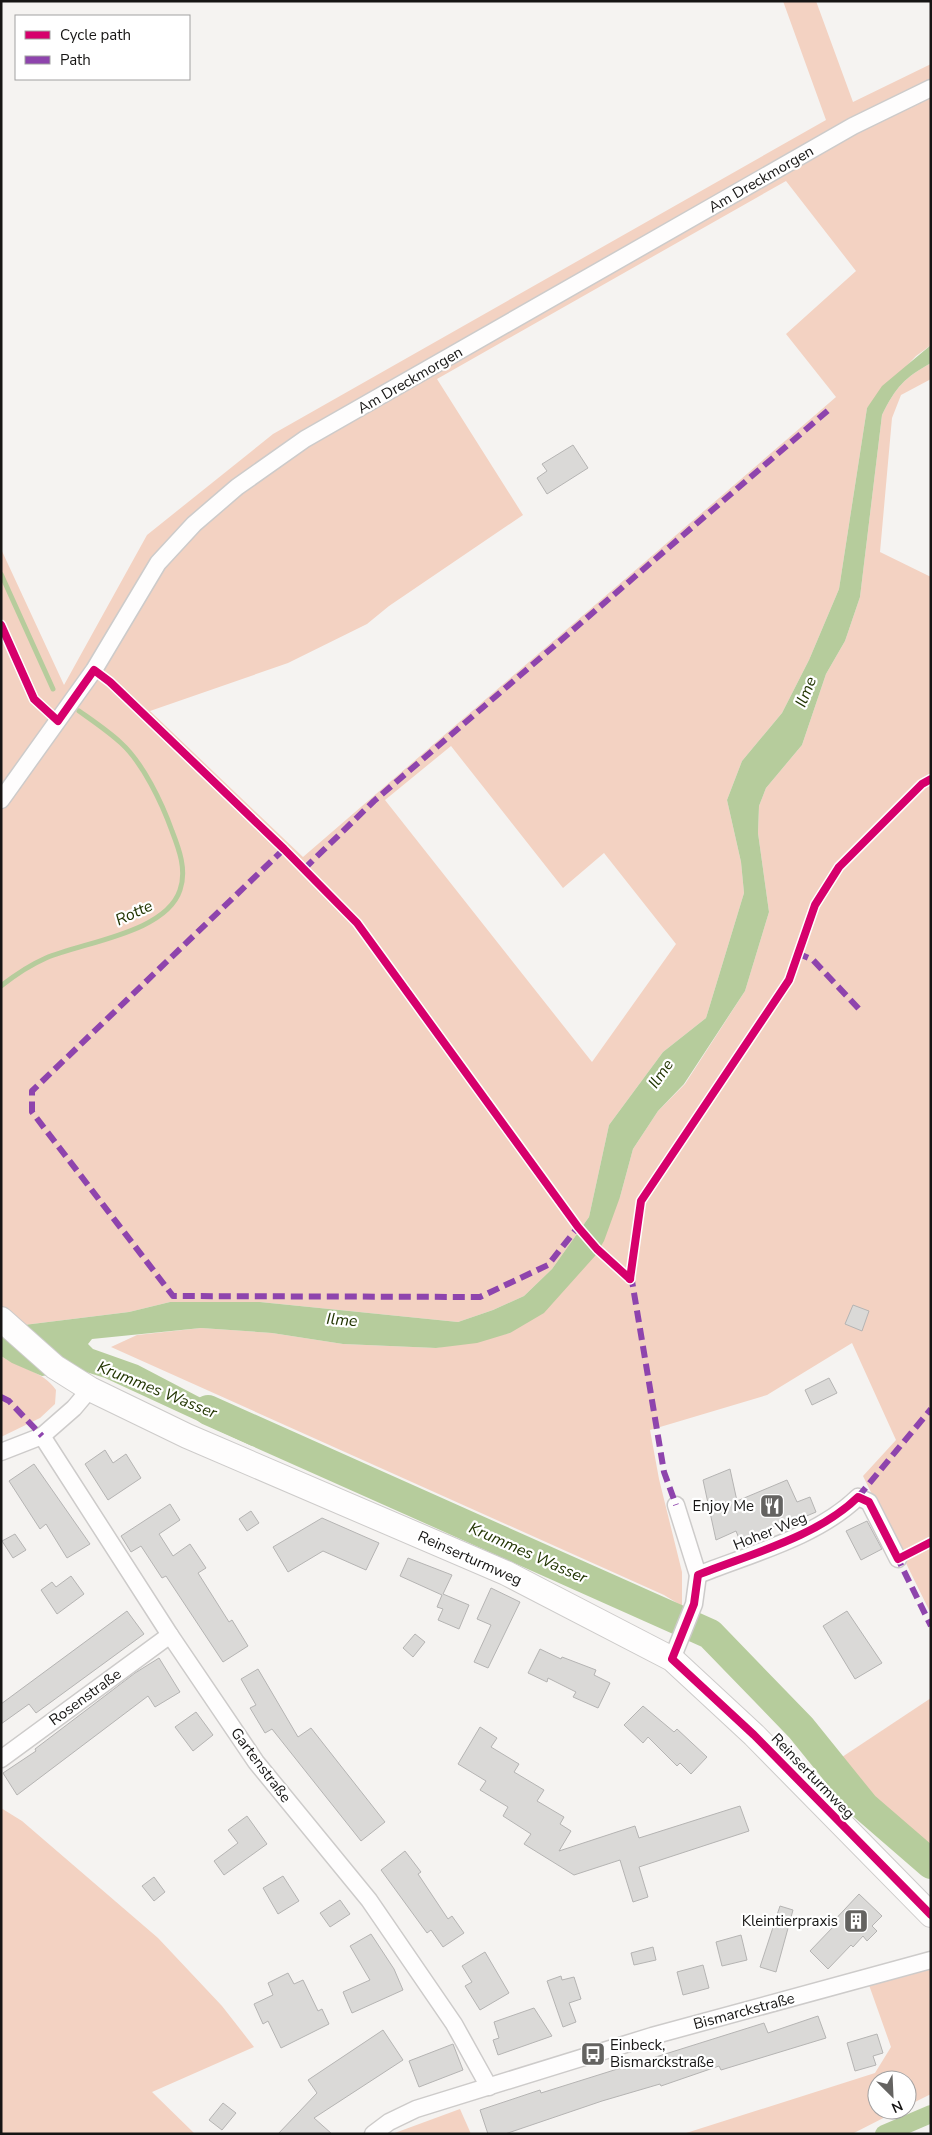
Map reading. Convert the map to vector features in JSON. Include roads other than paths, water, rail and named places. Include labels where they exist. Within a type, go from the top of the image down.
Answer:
[{"type":"main road","name":"Reinserturmweg","points":[[1,1319],[55,1367],[90,1389],[187,1436],[506,1573],[676,1649],[754,1735],[931,1915]]},
{"type":"street","name":"Am Dreckmorgen","points":[[1,800],[94,670],[158,563],[194,524],[237,487],[305,439],[853,126],[931,88]]},
{"type":"street","points":[[1,1452],[42,1436],[74,1408],[90,1389]]},
{"type":"street","name":"Gartenstraße","points":[[42,1436],[170,1635],[256,1762],[369,1900],[454,2024],[489,2087]]},
{"type":"street","name":"Hoher Weg","points":[[698,1575],[814,1529],[845,1509],[858,1497],[870,1502],[898,1559]]},
{"type":"street","points":[[676,1505],[698,1575],[694,1604],[676,1649]]},
{"type":"street","name":"Rosenstraße","points":[[1,1759],[170,1635]]},
{"type":"street","name":"Bismarckstraße","points":[[373,2134],[389,2122],[416,2109],[652,2036],[931,1960]]},
{"type":"water","name":"Ilme","points":[[931,345],[931,363],[902,384],[882,415],[860,597],[845,641],[826,674],[802,745],[766,788],[759,806],[758,833],[769,912],[745,991],[684,1084],[658,1111],[633,1149],[620,1197],[604,1241],[595,1256],[544,1313],[510,1333],[477,1343],[436,1348],[343,1344],[272,1333],[201,1328],[92,1339],[88,1344],[93,1349],[138,1365],[243,1420],[252,1446],[105,1378],[80,1370],[42,1376],[1,1356],[1,1320],[24,1325],[129,1312],[170,1302],[260,1302],[458,1322],[493,1310],[524,1296],[552,1269],[589,1217],[609,1125],[663,1052],[706,1018],[744,893],[741,862],[727,800],[742,761],[782,713],[809,660],[839,589],[867,408],[882,386]]},
{"type":"waterway","name":"Rotte","points":[[1,574],[53,689]]},
{"type":"waterway","name":"Rotte","points":[[1,986],[23,970],[46,958],[122,934],[158,917],[172,905],[180,890],[183,875],[179,852],[168,820],[151,784],[129,751],[106,730],[79,711]]},
{"type":"waterway","name":"Krummes Wasser","points":[[208,1410],[710,1634],[801,1728],[864,1806],[931,1864]]},
{"type":"waterway","points":[[884,2134],[931,2114]]},
{"type":"place","name":"Enjoy Me","points":[[772,1506]]},
{"type":"place","name":"Kleintierpraxis","points":[[856,1921]]},
{"type":"place","name":"Einbeck, Bismarckstraße","points":[[593,2054]]}]
